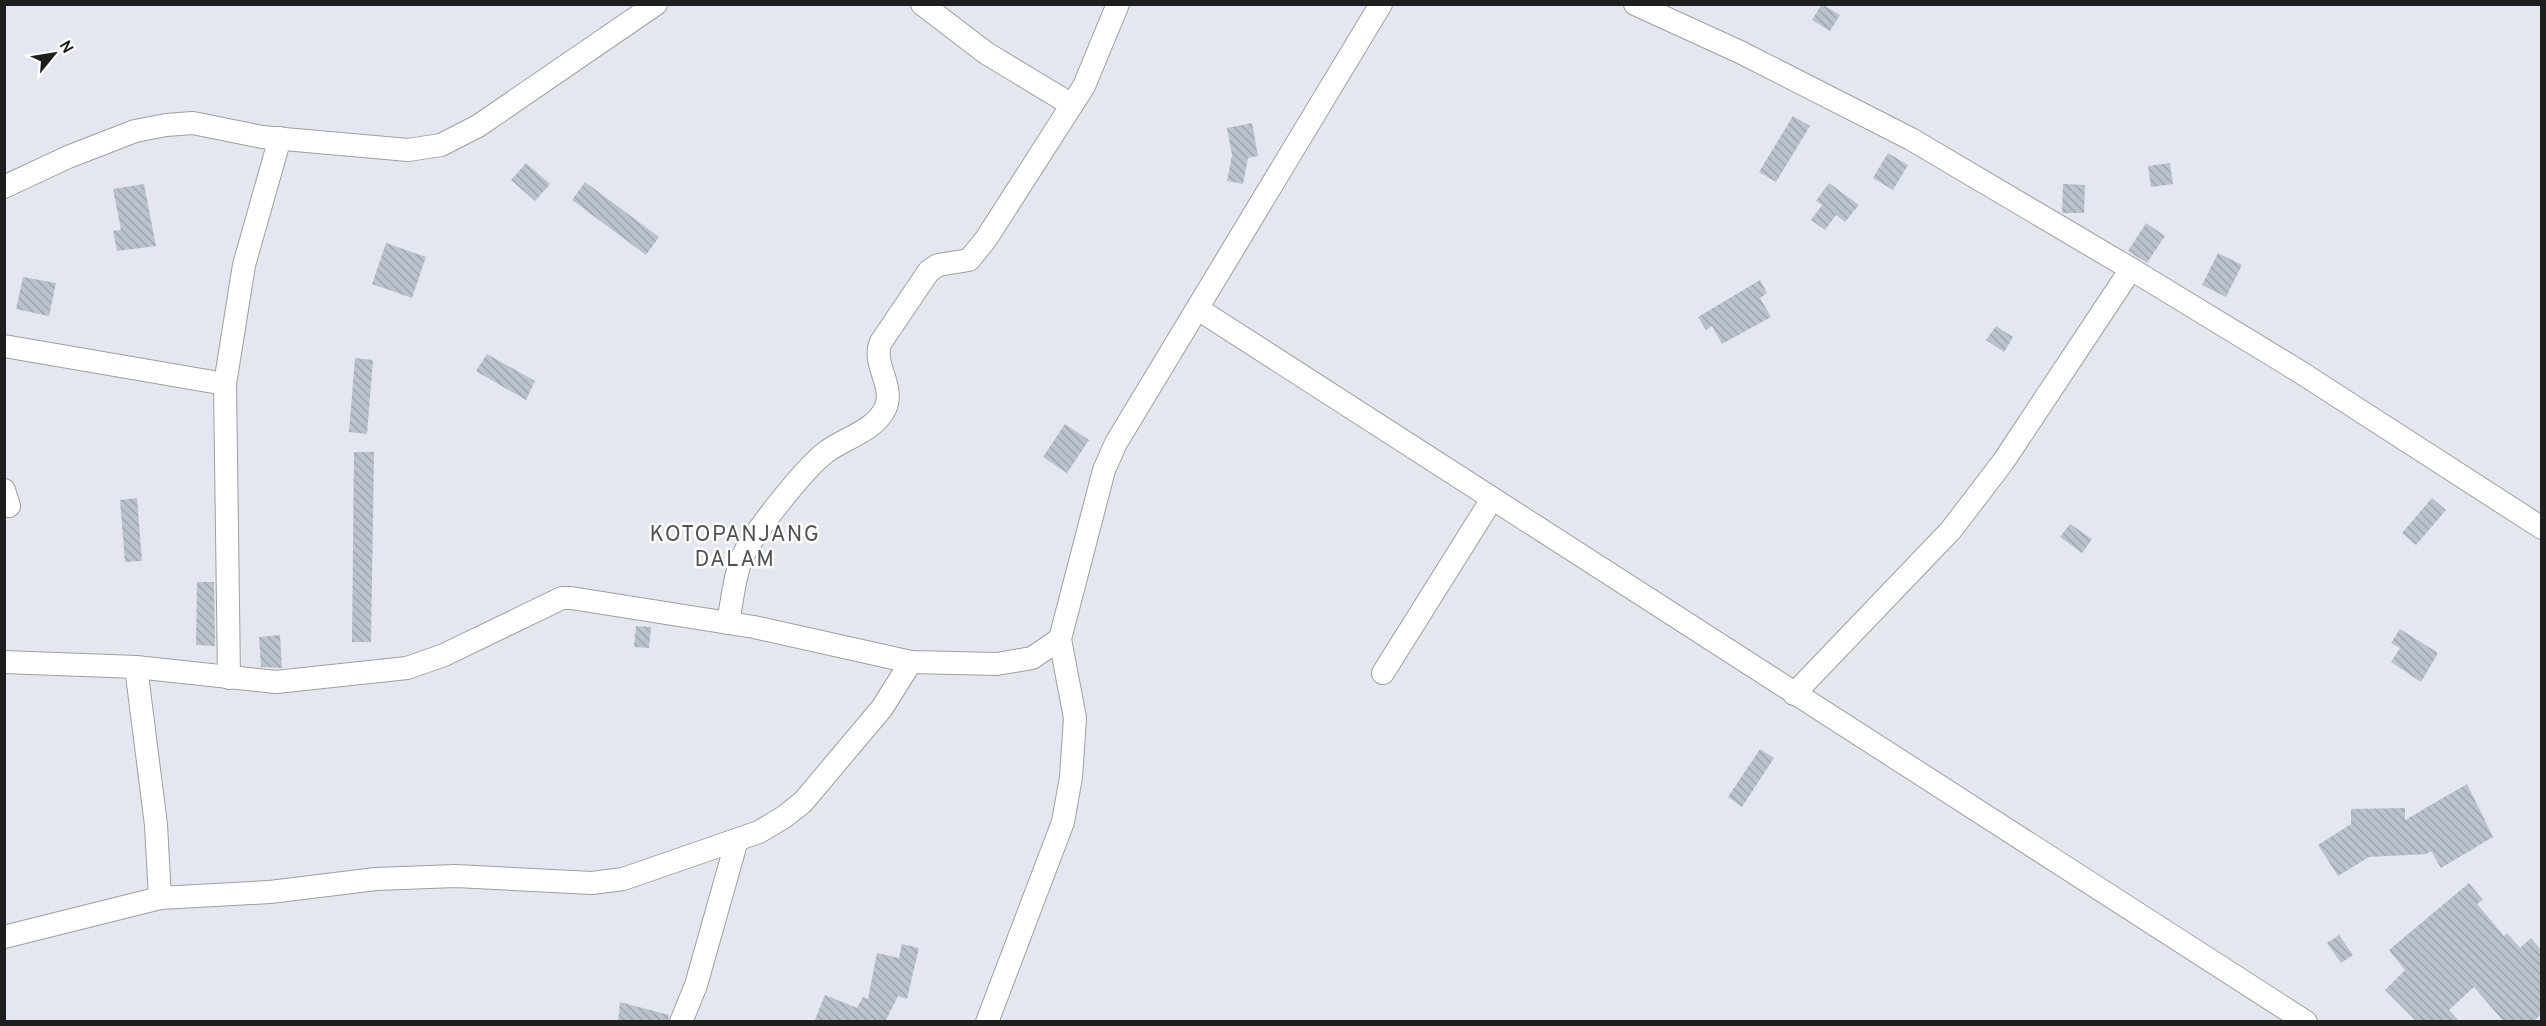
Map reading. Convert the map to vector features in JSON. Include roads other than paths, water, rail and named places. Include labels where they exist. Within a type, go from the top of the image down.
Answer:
[{"type":"street","points":[[4,187],[68,157],[135,131],[166,125],[193,123],[280,138],[408,150],[441,145],[478,126],[656,4]]},
{"type":"street","points":[[922,4],[986,53],[1072,105]]},
{"type":"street","points":[[728,623],[741,561],[761,526],[820,457],[869,426],[885,409],[889,394],[878,351],[885,335],[929,271],[938,265],[962,262],[974,255],[1084,86],[1118,4]]},
{"type":"street","points":[[987,1022],[1063,822],[1071,777],[1075,718],[1060,639],[1104,470],[1116,443],[1381,4]]},
{"type":"street","points":[[1635,4],[1740,51],[1911,139],[2132,268],[2297,370],[2541,528]]},
{"type":"street","points":[[229,678],[225,384],[244,265],[280,138]]},
{"type":"street","points":[[1794,694],[1951,530],[2003,462],[2132,268]]},
{"type":"street","points":[[1198,309],[2306,1022]]},
{"type":"street","points":[[4,346],[225,384]]},
{"type":"street","points":[[1383,673],[1492,499]]},
{"type":"street","points":[[4,662],[136,667],[276,682],[407,668],[444,655],[561,598],[728,623],[910,662],[997,664],[1032,658],[1060,639]]},
{"type":"street","points":[[4,937],[160,898],[270,892],[376,879],[456,876],[592,883],[623,879],[759,832],[803,802],[882,708],[910,662]]},
{"type":"street","points":[[136,667],[156,825],[160,898]]},
{"type":"street","points":[[681,1022],[696,986],[737,840]]},
{"type":"district","name":"KOTOPANJANG DALAM","points":[[735,546]]}]
